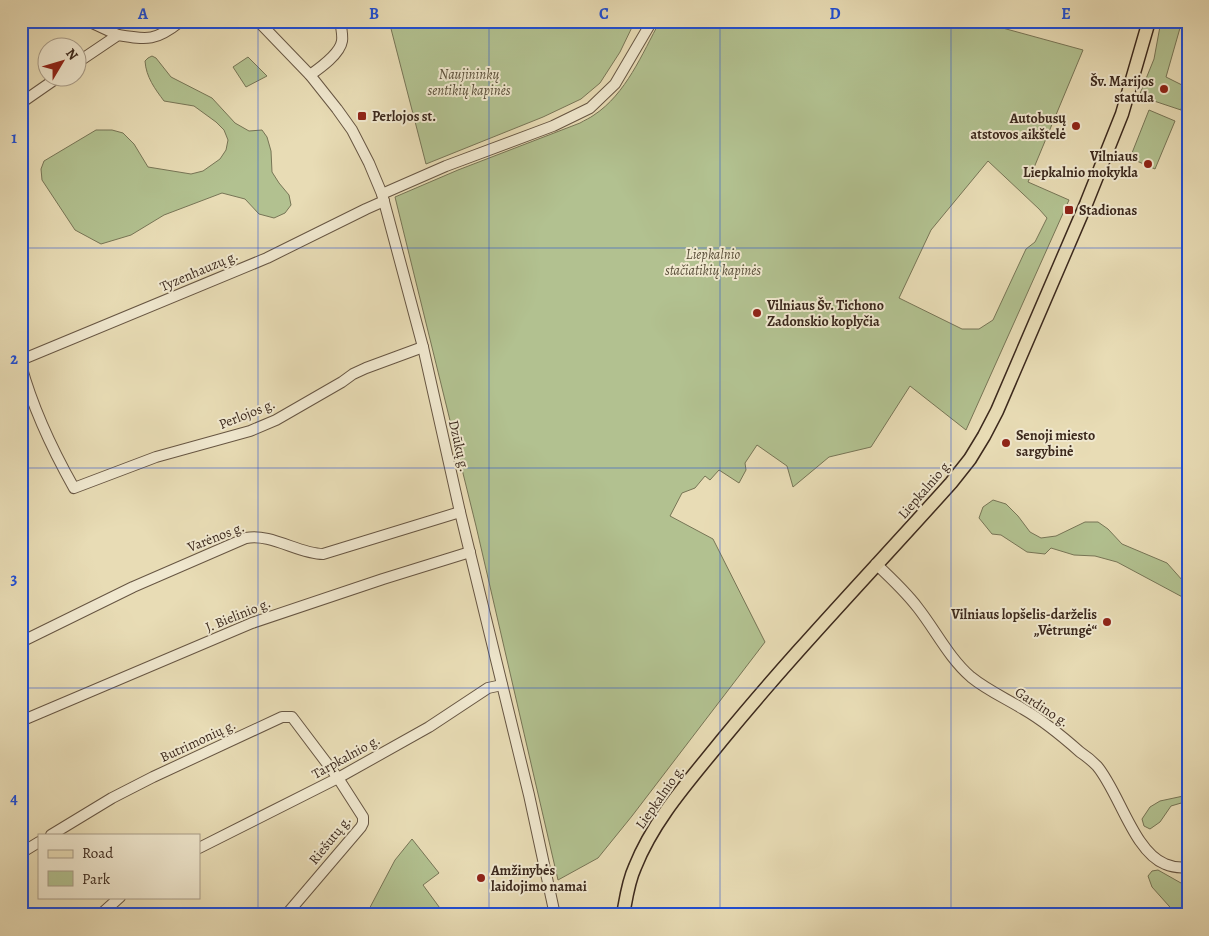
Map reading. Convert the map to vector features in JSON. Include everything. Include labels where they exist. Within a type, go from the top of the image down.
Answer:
[{"type":"main road","name":"Liepkalnio g.","points":[[623,915],[634,867],[647,841],[668,809],[749,707],[938,497],[970,459],[984,436],[997,411],[1086,204],[1122,114],[1149,21]]},
{"type":"street","points":[[88,21],[118,35],[140,39],[161,36],[182,21]]},
{"type":"street","name":"Dzūkų g.","points":[[258,21],[310,75],[352,130],[369,163],[383,198],[423,347],[460,512],[529,796],[555,915]]},
{"type":"street","points":[[310,75],[337,52],[342,41],[340,21]]},
{"type":"street","name":"Tyzenhauzų g.","points":[[21,360],[267,258],[366,209],[383,198],[446,166],[553,126],[590,108],[615,84],[652,21]]},
{"type":"street","points":[[88,55],[118,35]]},
{"type":"street","points":[[21,103],[43,88]]},
{"type":"street","name":"Perlojos g.","points":[[21,365],[35,409],[54,452],[74,488],[156,457],[250,431],[276,420],[353,374],[423,347]]},
{"type":"street","name":"Varėnos g.","points":[[21,642],[133,587],[246,538],[259,537],[323,554],[460,512]]},
{"type":"street","name":"J. Bielinio g.","points":[[21,720],[252,623],[357,587],[470,552]]},
{"type":"street","name":"Gardino g.","points":[[876,564],[918,607],[956,662],[969,675],[983,687],[1046,723],[1096,765],[1108,780],[1139,840],[1151,854],[1165,864],[1180,868],[1188,867]]},
{"type":"street","name":"Tarpkalnio g.","points":[[200,847],[338,778],[429,727],[488,688],[502,685]]},
{"type":"street","name":"Butrimonių g.","points":[[53,834],[112,798],[282,717],[292,718],[338,778]]},
{"type":"street","name":"Riešutų g.","points":[[286,915],[363,823],[363,817],[338,778]]},
{"type":"street","points":[[21,852],[38,843]]},
{"type":"street","points":[[100,915],[119,898]]},
{"type":"green space","name":"Naujininkų sentikių kapinės","points":[[389,21],[635,21],[620,52],[600,83],[581,99],[543,117],[426,164]]},
{"type":"green space","name":"Liepkalnio stačiatikių kapinės","points":[[660,21],[984,21],[988,24],[1083,50],[1028,182],[1069,200],[966,430],[910,386],[871,447],[829,457],[793,487],[787,466],[757,445],[745,463],[746,470],[739,483],[719,470],[710,480],[705,476],[695,488],[682,493],[670,516],[713,539],[765,642],[598,858],[558,880],[476,526],[395,197],[458,170],[580,123],[592,116],[605,106],[624,85],[640,60]],"holes":[[[988,161],[1047,218],[1035,242],[1026,249],[993,320],[979,329],[962,329],[899,298],[931,230]]]},
{"type":"green space","points":[[1161,21],[1182,21],[1166,77],[1186,87],[1181,110],[1139,96],[1154,59]]},
{"type":"green space","points":[[152,56],[156,58],[171,77],[212,98],[235,123],[249,131],[262,130],[267,137],[271,151],[272,172],[289,195],[291,205],[285,213],[274,218],[259,214],[245,199],[222,193],[164,215],[131,235],[101,244],[75,230],[42,180],[41,169],[44,161],[96,130],[112,130],[123,133],[134,144],[148,167],[191,174],[203,171],[220,159],[226,150],[228,140],[224,130],[216,122],[194,106],[164,101],[154,87],[147,72],[145,61]]},
{"type":"green space","points":[[248,57],[267,76],[246,87],[233,67]]},
{"type":"green space","points":[[1149,110],[1175,121],[1155,169],[1130,158]]},
{"type":"green space","points":[[993,500],[1006,504],[1030,532],[1041,538],[1056,536],[1085,522],[1098,522],[1108,529],[1122,544],[1167,563],[1183,581],[1188,581],[1188,600],[1117,562],[1095,556],[1074,555],[1051,548],[1045,554],[1027,552],[1001,535],[992,534],[979,518],[983,507]]},
{"type":"green space","points":[[1188,795],[1188,801],[1171,806],[1160,822],[1150,829],[1144,826],[1142,819],[1150,807],[1160,801]]},
{"type":"green space","points":[[412,839],[439,873],[423,885],[445,915],[366,915],[395,860]]},
{"type":"green space","points":[[1158,870],[1188,887],[1188,915],[1177,915],[1152,887],[1148,876],[1152,871]]},
{"type":"place","name":"Šv. Marijos statula","points":[[1164,89]]},
{"type":"place","name":"Perlojos st.","points":[[362,116]]},
{"type":"place","name":"Autobusų atstovos aikštelė","points":[[1076,126]]},
{"type":"place","name":"Vilniaus Liepkalnio mokykla","points":[[1148,164]]},
{"type":"place","name":"Stadionas","points":[[1069,210]]},
{"type":"place","name":"Vilniaus Šv. Tichono Zadonskio koplyčia","points":[[757,313]]},
{"type":"place","name":"Senoji miesto sargybinė","points":[[1006,443]]},
{"type":"place","name":"Vilniaus lopšelis-darželis „Vėtrungė“","points":[[1107,622]]},
{"type":"place","name":"Amžinybės laidojimo namai","points":[[481,878]]}]
